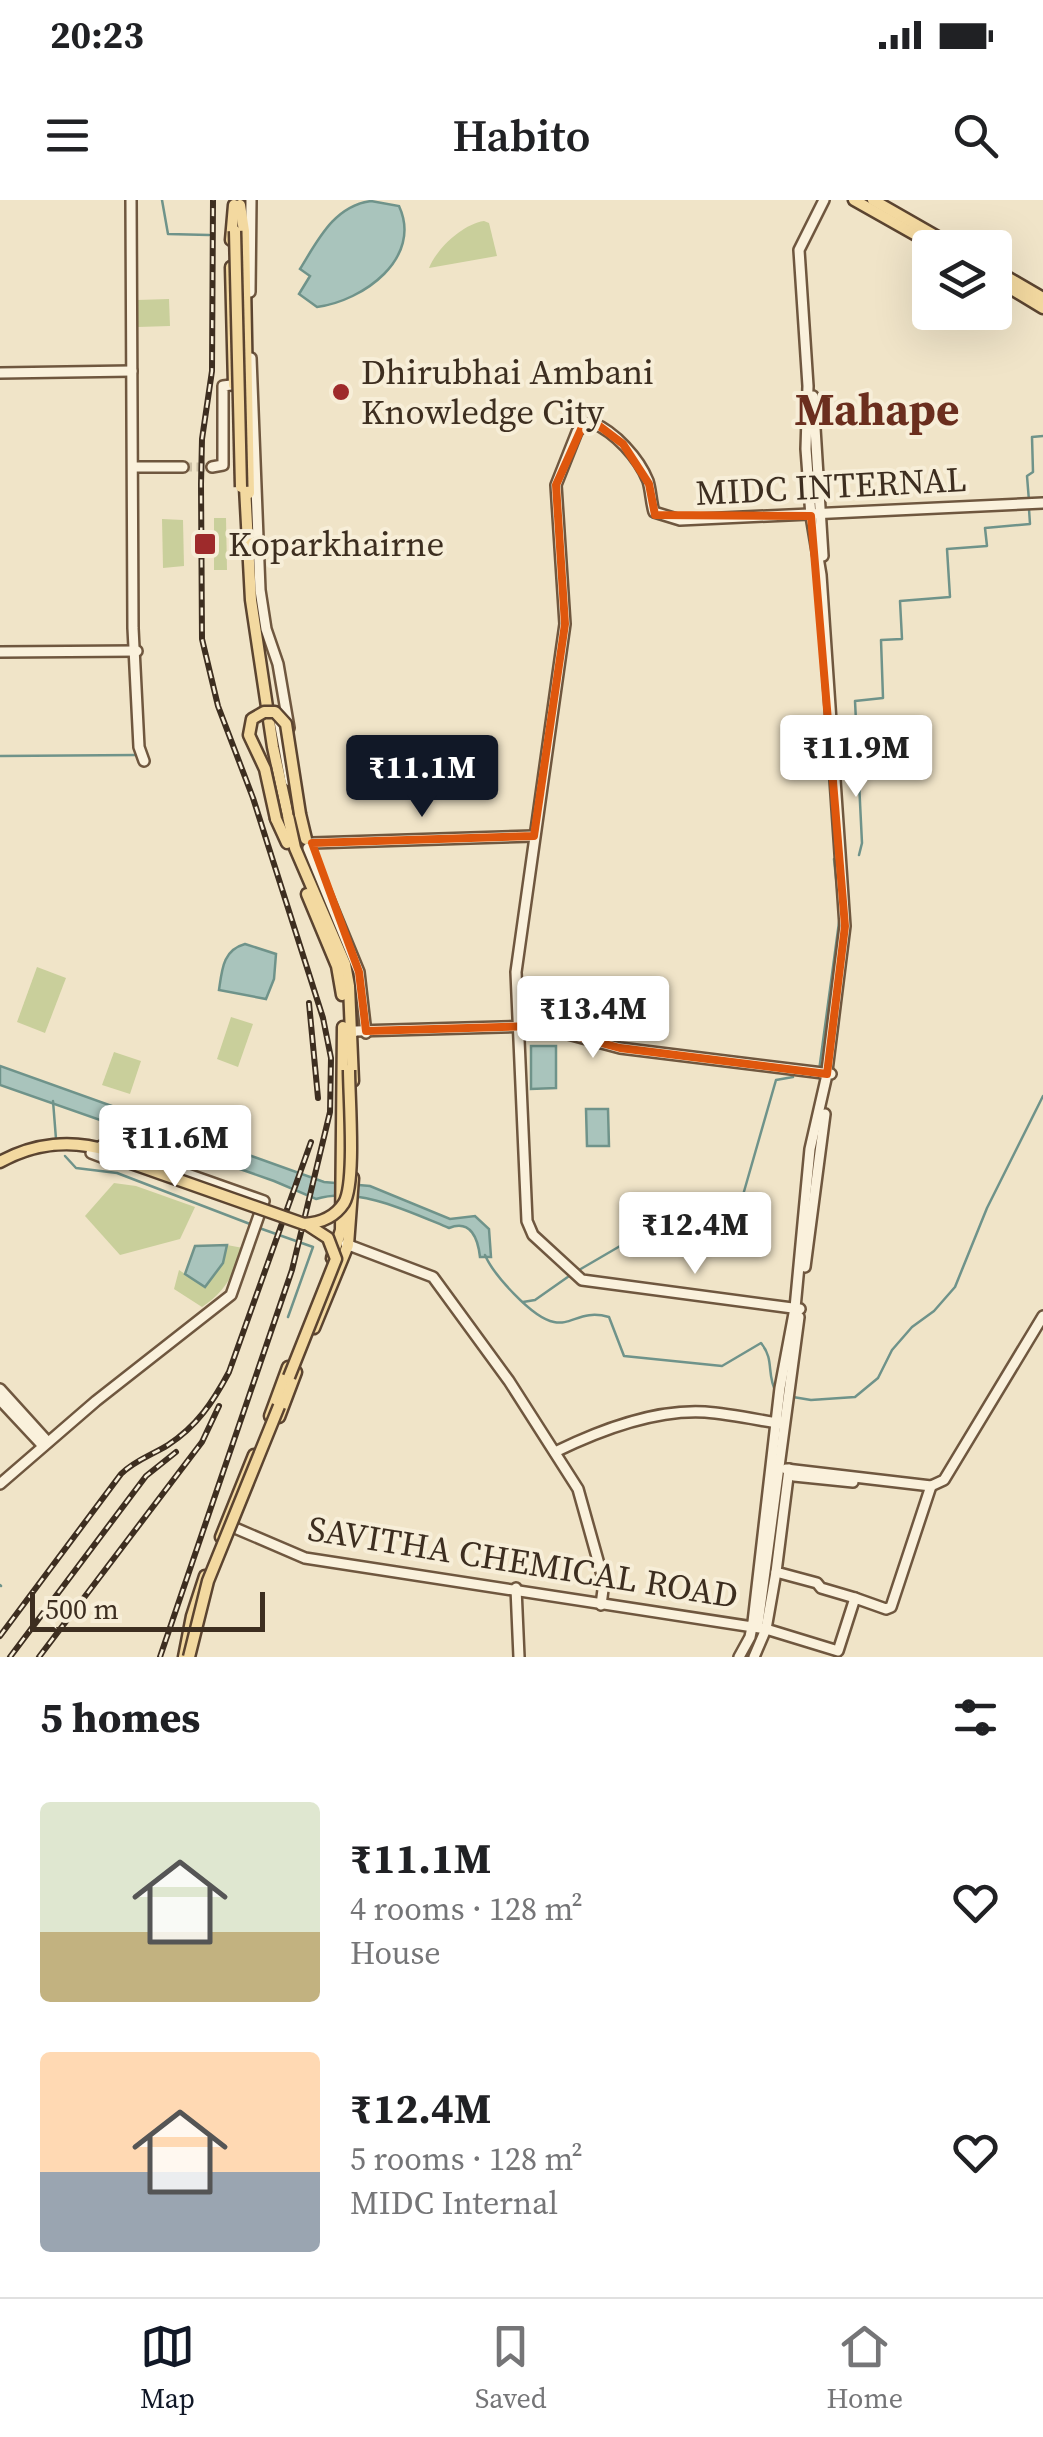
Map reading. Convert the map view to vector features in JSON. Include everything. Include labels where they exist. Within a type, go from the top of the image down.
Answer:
[{"type":"main road","points":[[854,200],[912,233]]},
{"type":"main road","points":[[864,200],[916,230]]},
{"type":"main road","points":[[873,200],[926,230]]},
{"type":"main road","points":[[883,200],[935,230]]},
{"type":"main road","points":[[189,1657],[198,1595],[231,1524],[343,1244],[347,1197],[347,1034],[342,987],[289,837],[267,748],[246,608],[237,231],[240,202]]},
{"type":"main road","points":[[240,202],[244,231],[244,381],[237,487],[245,510]]},
{"type":"main road","points":[[1012,282],[1043,300]]},
{"type":"main road","points":[[300,861],[306,843],[286,724],[275,712],[264,712],[252,719],[248,735],[265,769],[276,820],[289,837],[345,964],[347,1196],[330,1217],[304,1224]]},
{"type":"main road","points":[[289,837],[306,843]]},
{"type":"main road","points":[[0,1162],[24,1150],[47,1145],[92,1149],[305,1220],[321,1217],[337,1204],[344,1188],[347,1070]]},
{"type":"main road","points":[[0,1170],[26,1157],[92,1149]]},
{"type":"main road","points":[[108,1153],[304,1224],[328,1238],[336,1260],[231,1524]]},
{"type":"main road","points":[[189,1657],[208,1581],[343,1244]]},
{"type":"street","points":[[131,200],[135,622],[143,757]]},
{"type":"street","points":[[742,1657],[776,1572],[782,1423],[845,926],[821,575],[806,449],[808,386],[799,250],[826,200]]},
{"type":"street","points":[[0,372],[132,371]]},
{"type":"street","points":[[212,467],[223,464],[223,386],[244,381],[264,616],[278,664],[286,713],[279,721],[306,843],[359,972],[366,1033]]},
{"type":"street","name":"MIDC INTERNAL","points":[[797,1309],[582,1280],[533,1235],[527,1221],[516,972],[565,624],[556,484],[577,432],[583,425],[593,423],[623,444],[644,472],[654,512],[680,520],[1034,503]]},
{"type":"street","points":[[133,467],[182,467]]},
{"type":"street","points":[[0,652],[136,651]]},
{"type":"street","points":[[306,843],[534,836]]},
{"type":"street","points":[[312,886],[328,895]]},
{"type":"street","points":[[347,1034],[538,1026],[620,1048],[828,1076]]},
{"type":"street","points":[[0,1481],[231,1290],[264,1202],[111,1147],[92,1149]]},
{"type":"street","points":[[92,1149],[259,1216]]},
{"type":"street","points":[[343,1244],[433,1277],[509,1381],[578,1489],[604,1582],[601,1602]]},
{"type":"street","points":[[782,1423],[780,1394],[797,1309]]},
{"type":"street","points":[[776,1572],[886,1610],[891,1607],[930,1489],[944,1480],[1043,1316]]},
{"type":"street","points":[[780,1471],[943,1488],[1043,1324]]},
{"type":"street","points":[[0,1389],[44,1442]]},
{"type":"street","points":[[0,1400],[44,1442]]},
{"type":"street","points":[[555,1452],[592,1434],[669,1412],[706,1412],[782,1423]]},
{"type":"street","points":[[754,1657],[780,1471]]},
{"type":"street","name":"SAVITHA CHEMICAL ROAD","points":[[231,1524],[306,1553],[757,1626],[837,1654]]},
{"type":"street","points":[[516,1589],[519,1657]]},
{"type":"street","points":[[837,1654],[855,1598]]},
{"type":"highlighted area","points":[[583,425],[598,425],[623,444],[649,484],[655,515],[811,516],[845,926],[827,1074],[620,1048],[538,1026],[366,1031],[359,972],[312,843],[534,836],[565,624],[556,485]]},
{"type":"green space","points":[[484,221],[489,223],[497,256],[429,268],[452,238]]},
{"type":"green space","points":[[169,299],[170,326],[138,327],[137,300]]},
{"type":"green space","points":[[214,518],[226,518],[227,570],[214,570]]},
{"type":"green space","points":[[162,519],[183,520],[184,566],[163,568]]},
{"type":"green space","points":[[37,967],[66,978],[45,1033],[17,1022]]},
{"type":"green space","points":[[231,1017],[253,1024],[238,1067],[217,1059]]},
{"type":"green space","points":[[114,1052],[141,1061],[130,1094],[102,1085]]},
{"type":"green space","points":[[114,1183],[136,1186],[195,1207],[180,1239],[120,1255],[85,1216]]},
{"type":"green space","points":[[227,1245],[243,1248],[228,1282],[210,1301],[202,1307],[174,1289],[179,1270],[205,1287],[223,1263]]},
{"type":"water","points":[[371,201],[399,206],[403,243],[396,259],[384,274],[353,296],[317,307],[299,294],[310,276],[300,269],[337,217]]},
{"type":"water","points":[[245,944],[276,954],[274,979],[266,999],[219,990],[228,956]]},
{"type":"water","points":[[531,1046],[556,1046],[556,1088],[531,1089]]},
{"type":"water","points":[[0,1066],[324,1182],[370,1186],[450,1219],[475,1216],[489,1229],[491,1257],[480,1257],[472,1232],[463,1226],[449,1228],[366,1198],[316,1199],[0,1085]]},
{"type":"water","points":[[586,1109],[608,1109],[609,1146],[587,1146]]},
{"type":"water","points":[[227,1245],[223,1263],[205,1287],[185,1274],[195,1246]]},
{"type":"waterway","points":[[162,200],[168,234],[209,235]]},
{"type":"waterway","points":[[1029,501],[1027,476],[1033,472],[1032,437],[1043,436]]},
{"type":"waterway","points":[[859,855],[862,843],[855,701],[883,698],[881,640],[902,639],[900,601],[950,597],[947,549],[987,546],[985,528],[1030,524],[1029,509]]},
{"type":"waterway","points":[[0,756],[137,755]]},
{"type":"waterway","points":[[819,1071],[840,915],[834,859]]},
{"type":"waterway","points":[[579,1270],[663,1221],[677,1198],[741,1202],[776,1080],[793,1077]]},
{"type":"waterway","points":[[793,1397],[855,1397],[878,1378],[892,1350],[912,1327],[934,1311],[955,1287],[987,1208],[1043,1096]]},
{"type":"waterway","points":[[53,1101],[56,1139]]},
{"type":"waterway","points":[[65,1156],[76,1168],[117,1173],[250,1224]]},
{"type":"waterway","points":[[262,1229],[313,1247],[288,1317]]},
{"type":"waterway","points":[[485,1255],[514,1294],[545,1319],[560,1323],[591,1315],[609,1317],[624,1356],[722,1366],[761,1343],[768,1355],[776,1392]]},
{"type":"waterway","points":[[523,1302],[535,1300],[572,1274]]},
{"type":"tunnel","points":[[183,467],[212,467]]},
{"type":"railway","points":[[160,1657],[292,1270],[330,1112],[331,1058],[323,1018],[253,798],[218,706],[202,639],[202,439],[212,371],[213,200]]},
{"type":"railway","points":[[309,1003],[318,1098]]},
{"type":"railway","points":[[0,1636],[121,1474],[178,1438],[217,1393],[229,1372],[311,1142]]},
{"type":"railway","points":[[39,1657],[202,1442],[219,1406]]},
{"type":"railway","points":[[10,1657],[146,1476],[176,1452]]},
{"type":"place","name":"Dhirubhai Ambani Knowledge City","points":[[341,392]]},
{"type":"place","name":"Koparkhairne","points":[[205,544]]},
{"type":"district","name":"Mahape","points":[[877,409]]}]
